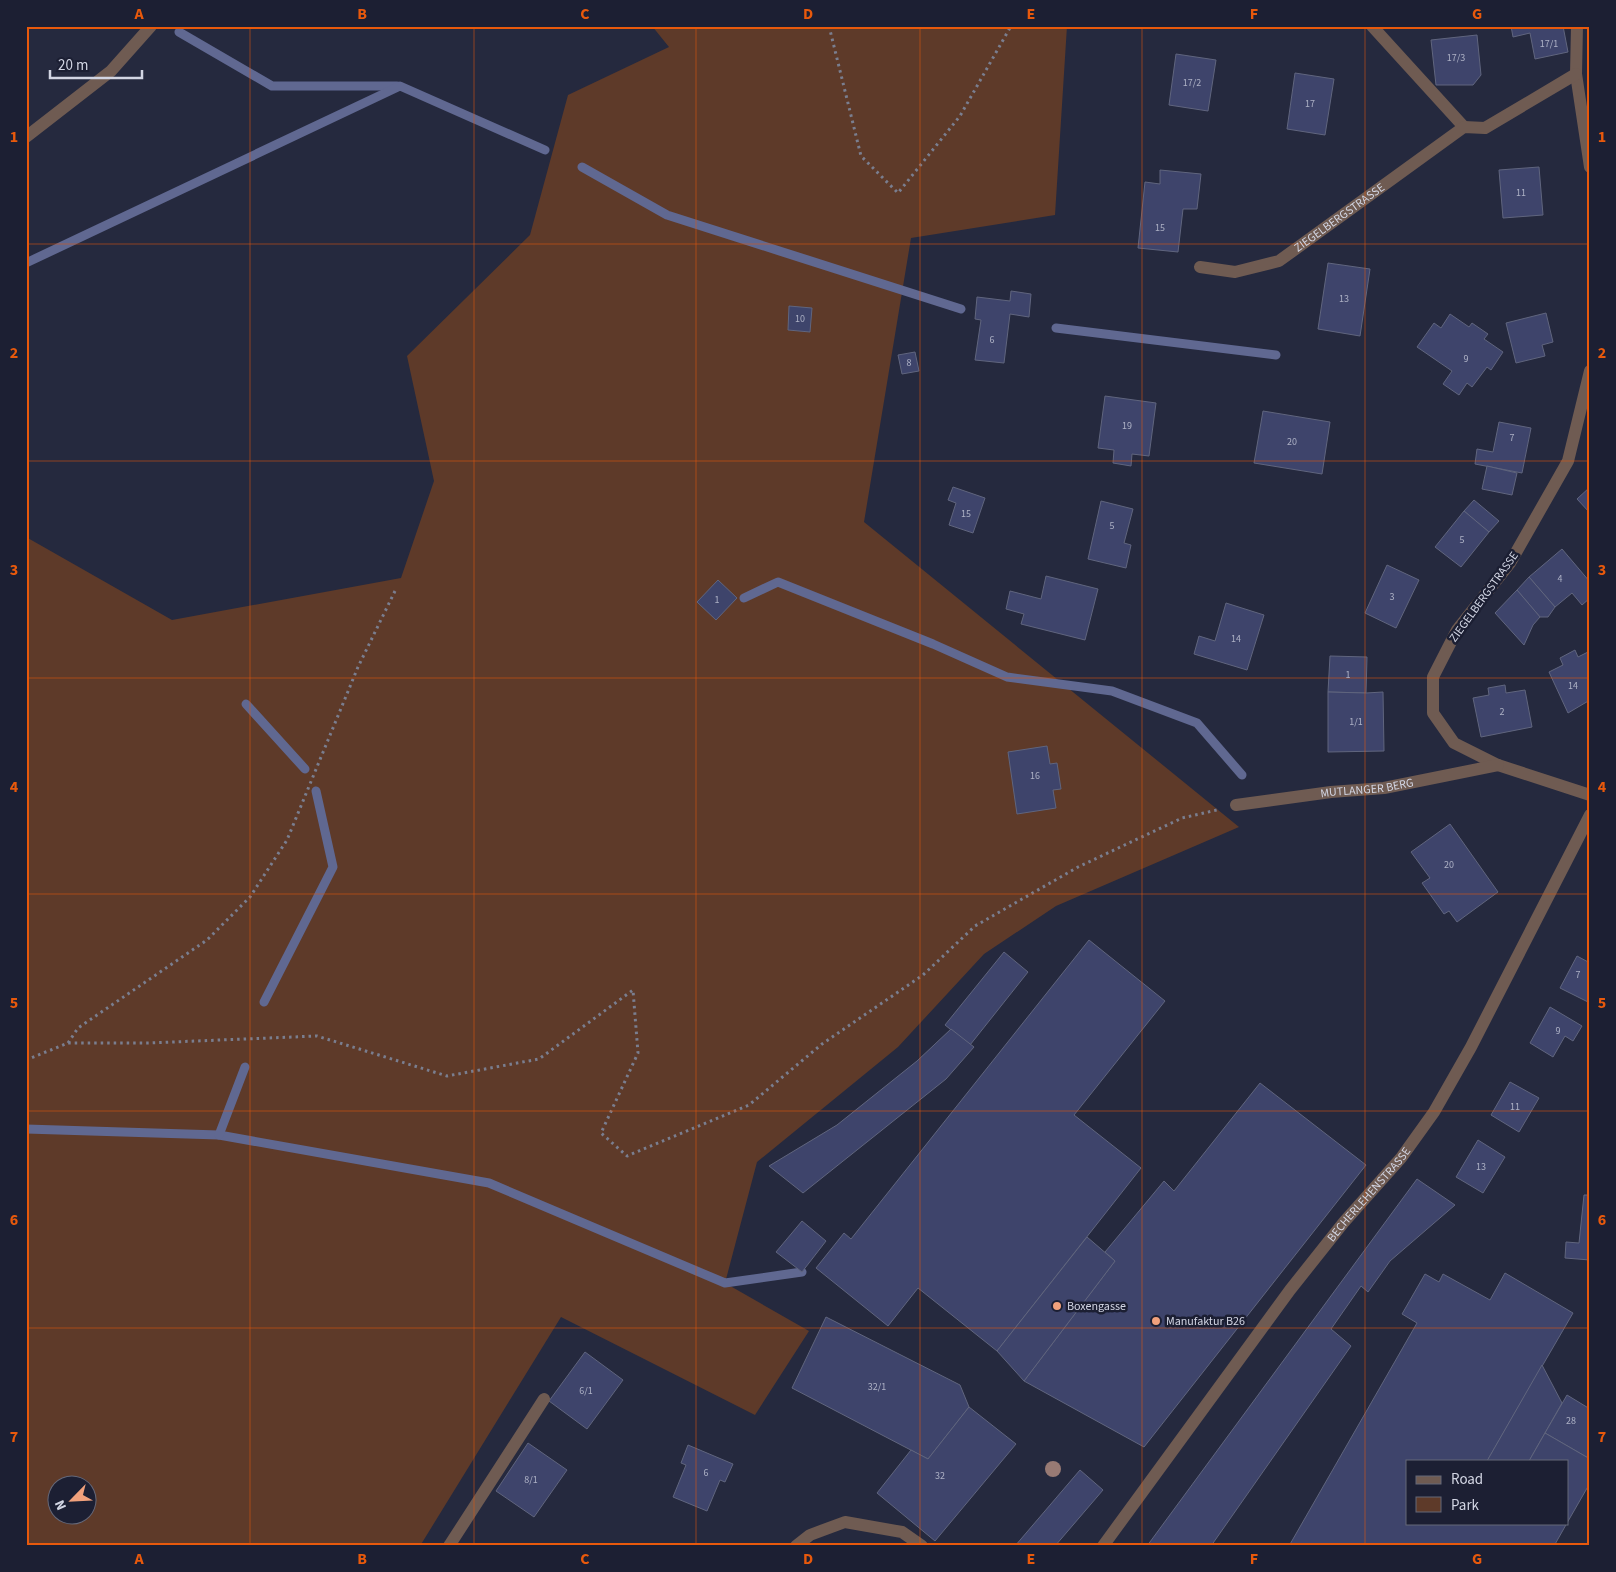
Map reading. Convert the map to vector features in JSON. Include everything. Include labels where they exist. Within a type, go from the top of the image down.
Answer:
[{"type":"street","points":[[26,137],[111,71],[151,26]]},
{"type":"street","points":[[1372,26],[1464,127],[1485,128],[1576,74]]},
{"type":"street","points":[[1582,28],[1576,74],[1590,167]]},
{"type":"street","name":"ZIEGELBERGSTRASSE","points":[[1200,267],[1235,272],[1279,261],[1464,127]]},
{"type":"street","name":"ZIEGELBERGSTRASSE","points":[[1590,371],[1568,461],[1510,564],[1458,630],[1433,677],[1433,713],[1454,743],[1498,766],[1590,795]]},
{"type":"street","name":"MUTLANGER BERG","points":[[1236,805],[1331,792],[1384,788],[1498,766]]},
{"type":"street","name":"BECHERLEHENSTRASSE","points":[[1103,1546],[1290,1290],[1344,1222],[1402,1158],[1434,1112],[1471,1047],[1590,815]]},
{"type":"street","points":[[449,1546],[544,1399]]},
{"type":"street","points":[[796,1546],[810,1535],[845,1522],[902,1532],[922,1546]]},
{"type":"path","points":[[829,26],[861,156],[898,193],[960,116],[1011,26]]},
{"type":"path","points":[[68,1043],[78,1028],[207,940],[250,897],[287,840],[358,667],[395,591]]},
{"type":"path","points":[[26,1060],[68,1043],[148,1043],[317,1036],[447,1076],[539,1059],[633,990],[638,1053],[601,1133],[628,1156],[749,1105],[822,1044],[923,975],[975,926],[1078,867],[1173,822],[1182,818],[1236,805]]},
{"type":"green space","points":[[652,26],[1067,26],[1055,215],[911,238],[864,522],[1239,827],[1056,906],[984,954],[898,1047],[757,1162],[725,1283],[809,1331],[755,1415],[561,1317],[420,1546],[26,1546],[26,537],[172,620],[401,578],[434,481],[407,356],[530,235],[568,95],[669,47]]},
{"type":"building","points":[[1511,26],[1563,26],[1568,52],[1535,59],[1530,33],[1513,37]]},
{"type":"building","points":[[1477,35],[1481,75],[1473,85],[1436,85],[1431,40]]},
{"type":"building","points":[[1176,54],[1216,60],[1208,111],[1169,105]]},
{"type":"building","points":[[1295,73],[1334,79],[1325,135],[1287,129]]},
{"type":"building","points":[[1539,167],[1543,215],[1503,218],[1499,170]]},
{"type":"building","points":[[1160,170],[1201,174],[1197,209],[1183,209],[1178,252],[1138,248],[1145,182],[1160,184]]},
{"type":"building","points":[[1328,263],[1370,269],[1360,336],[1318,329]]},
{"type":"building","points":[[1011,291],[1031,294],[1029,317],[1010,314],[1004,363],[975,360],[981,320],[975,319],[977,297],[1010,301]]},
{"type":"building","points":[[789,306],[812,308],[810,332],[788,330]]},
{"type":"building","points":[[1546,313],[1553,342],[1542,345],[1545,356],[1516,363],[1506,323]]},
{"type":"building","points":[[1450,314],[1469,327],[1472,323],[1488,334],[1484,339],[1503,352],[1491,370],[1487,367],[1472,387],[1467,383],[1459,395],[1443,384],[1452,371],[1417,347],[1434,323],[1441,328]]},
{"type":"building","points":[[915,352],[919,371],[902,374],[898,355]]},
{"type":"building","points":[[1105,396],[1156,403],[1149,456],[1132,454],[1131,466],[1113,463],[1114,450],[1098,448]]},
{"type":"building","points":[[1263,411],[1330,422],[1322,474],[1254,463]]},
{"type":"building","points":[[1499,422],[1531,428],[1522,473],[1475,464],[1477,449],[1493,452]]},
{"type":"building","points":[[1487,466],[1517,473],[1512,495],[1482,489]]},
{"type":"building","points":[[953,487],[985,498],[973,533],[949,525],[956,503],[948,500]]},
{"type":"building","points":[[1590,487],[1590,513],[1577,499]]},
{"type":"building","points":[[1474,500],[1499,521],[1489,532],[1464,511]]},
{"type":"building","points":[[1101,501],[1133,509],[1124,543],[1131,545],[1126,568],[1088,559]]},
{"type":"building","points":[[1464,511],[1489,532],[1461,567],[1435,547]]},
{"type":"building","points":[[1562,549],[1590,582],[1590,598],[1582,605],[1572,593],[1555,607],[1529,577]]},
{"type":"building","points":[[1387,565],[1419,580],[1396,628],[1365,613]]},
{"type":"building","points":[[1046,576],[1098,589],[1085,640],[1021,624],[1024,614],[1006,609],[1010,591],[1041,599]]},
{"type":"building","points":[[1529,577],[1555,607],[1548,617],[1540,617],[1517,590]]},
{"type":"building","points":[[718,580],[737,598],[716,620],[697,602]]},
{"type":"building","points":[[1517,590],[1540,617],[1533,625],[1524,645],[1495,613]]},
{"type":"building","points":[[1226,603],[1264,615],[1247,670],[1194,654],[1199,636],[1215,641]]},
{"type":"building","points":[[1575,650],[1578,657],[1590,651],[1590,700],[1568,713],[1549,672],[1563,665],[1560,658]]},
{"type":"building","points":[[1330,656],[1367,657],[1366,693],[1328,692]]},
{"type":"building","points":[[1505,685],[1506,693],[1525,690],[1532,727],[1481,737],[1473,698],[1489,695],[1488,688]]},
{"type":"building","points":[[1328,692],[1383,692],[1384,751],[1328,752]]},
{"type":"building","points":[[1047,746],[1050,764],[1057,763],[1061,789],[1053,790],[1056,808],[1017,814],[1008,752]]},
{"type":"building","points":[[1450,824],[1498,892],[1457,922],[1449,911],[1444,914],[1422,883],[1430,878],[1411,852]]},
{"type":"building","points":[[1089,940],[1165,1001],[1074,1115],[1141,1168],[997,1351],[918,1288],[888,1326],[816,1268],[844,1233],[851,1239]]},
{"type":"building","points":[[1004,952],[1028,972],[970,1045],[945,1025]]},
{"type":"building","points":[[1577,956],[1590,963],[1590,1003],[1560,988]]},
{"type":"building","points":[[1550,1007],[1582,1026],[1573,1041],[1565,1036],[1553,1057],[1530,1043]]},
{"type":"building","points":[[951,1029],[974,1047],[946,1079],[803,1193],[769,1166],[837,1125],[917,1061]]},
{"type":"building","points":[[1510,1082],[1539,1098],[1519,1132],[1491,1115]]},
{"type":"building","name":"Manufaktur B26","points":[[1260,1083],[1366,1165],[1144,1447],[1024,1381],[1115,1261],[1105,1252],[1164,1181],[1174,1191]]},
{"type":"building","points":[[1478,1140],[1505,1157],[1483,1193],[1456,1177]]},
{"type":"building","points":[[1417,1179],[1455,1205],[1390,1261],[1368,1292],[1361,1286],[1331,1329],[1351,1346],[1211,1546],[1147,1546]]},
{"type":"building","points":[[1584,1195],[1590,1195],[1590,1260],[1565,1258],[1566,1242],[1579,1243]]},
{"type":"building","points":[[802,1221],[826,1241],[802,1272],[776,1252]]},
{"type":"building","name":"Boxengasse","points":[[1087,1237],[1115,1261],[1024,1381],[997,1351]]},
{"type":"building","points":[[1505,1273],[1573,1313],[1488,1460],[1406,1460],[1406,1524],[1566,1524],[1554,1546],[1289,1546],[1417,1323],[1402,1314],[1425,1274],[1439,1282],[1443,1274],[1490,1300]]},
{"type":"building","points":[[826,1317],[960,1385],[969,1407],[928,1459],[792,1388]]},
{"type":"building","points":[[585,1352],[623,1380],[587,1429],[549,1401]]},
{"type":"building","points":[[1542,1365],[1562,1403],[1530,1460],[1488,1460]]},
{"type":"building","points":[[1567,1395],[1590,1409],[1590,1459],[1545,1433]]},
{"type":"building","points":[[969,1407],[1016,1444],[935,1541],[877,1493],[911,1450],[928,1459]]},
{"type":"building","points":[[1545,1433],[1590,1459],[1590,1483],[1568,1521],[1568,1460],[1530,1460]]},
{"type":"building","points":[[528,1443],[567,1470],[534,1517],[496,1491]]},
{"type":"building","points":[[688,1445],[733,1464],[725,1482],[720,1480],[707,1511],[673,1497],[686,1465],[681,1463]]},
{"type":"building","points":[[1080,1470],[1103,1490],[1055,1546],[1015,1546]]},
{"type":"waterway","points":[[179,32],[272,86],[397,86]]},
{"type":"waterway","points":[[26,263],[400,86],[545,150]]},
{"type":"waterway","points":[[582,167],[667,215],[961,309]]},
{"type":"waterway","points":[[1056,328],[1276,355]]},
{"type":"waterway","points":[[744,598],[778,582],[933,644],[1007,677],[1112,691],[1197,723],[1242,775]]},
{"type":"waterway","points":[[246,704],[305,769]]},
{"type":"waterway","points":[[264,1002],[333,867],[316,791]]},
{"type":"waterway","points":[[219,1135],[245,1067]]},
{"type":"waterway","points":[[26,1129],[219,1135],[489,1183],[725,1283],[802,1272]]},
{"type":"place","name":"Boxengasse","points":[[1057,1306]]},
{"type":"place","name":"Manufaktur B26","points":[[1156,1321]]}]
